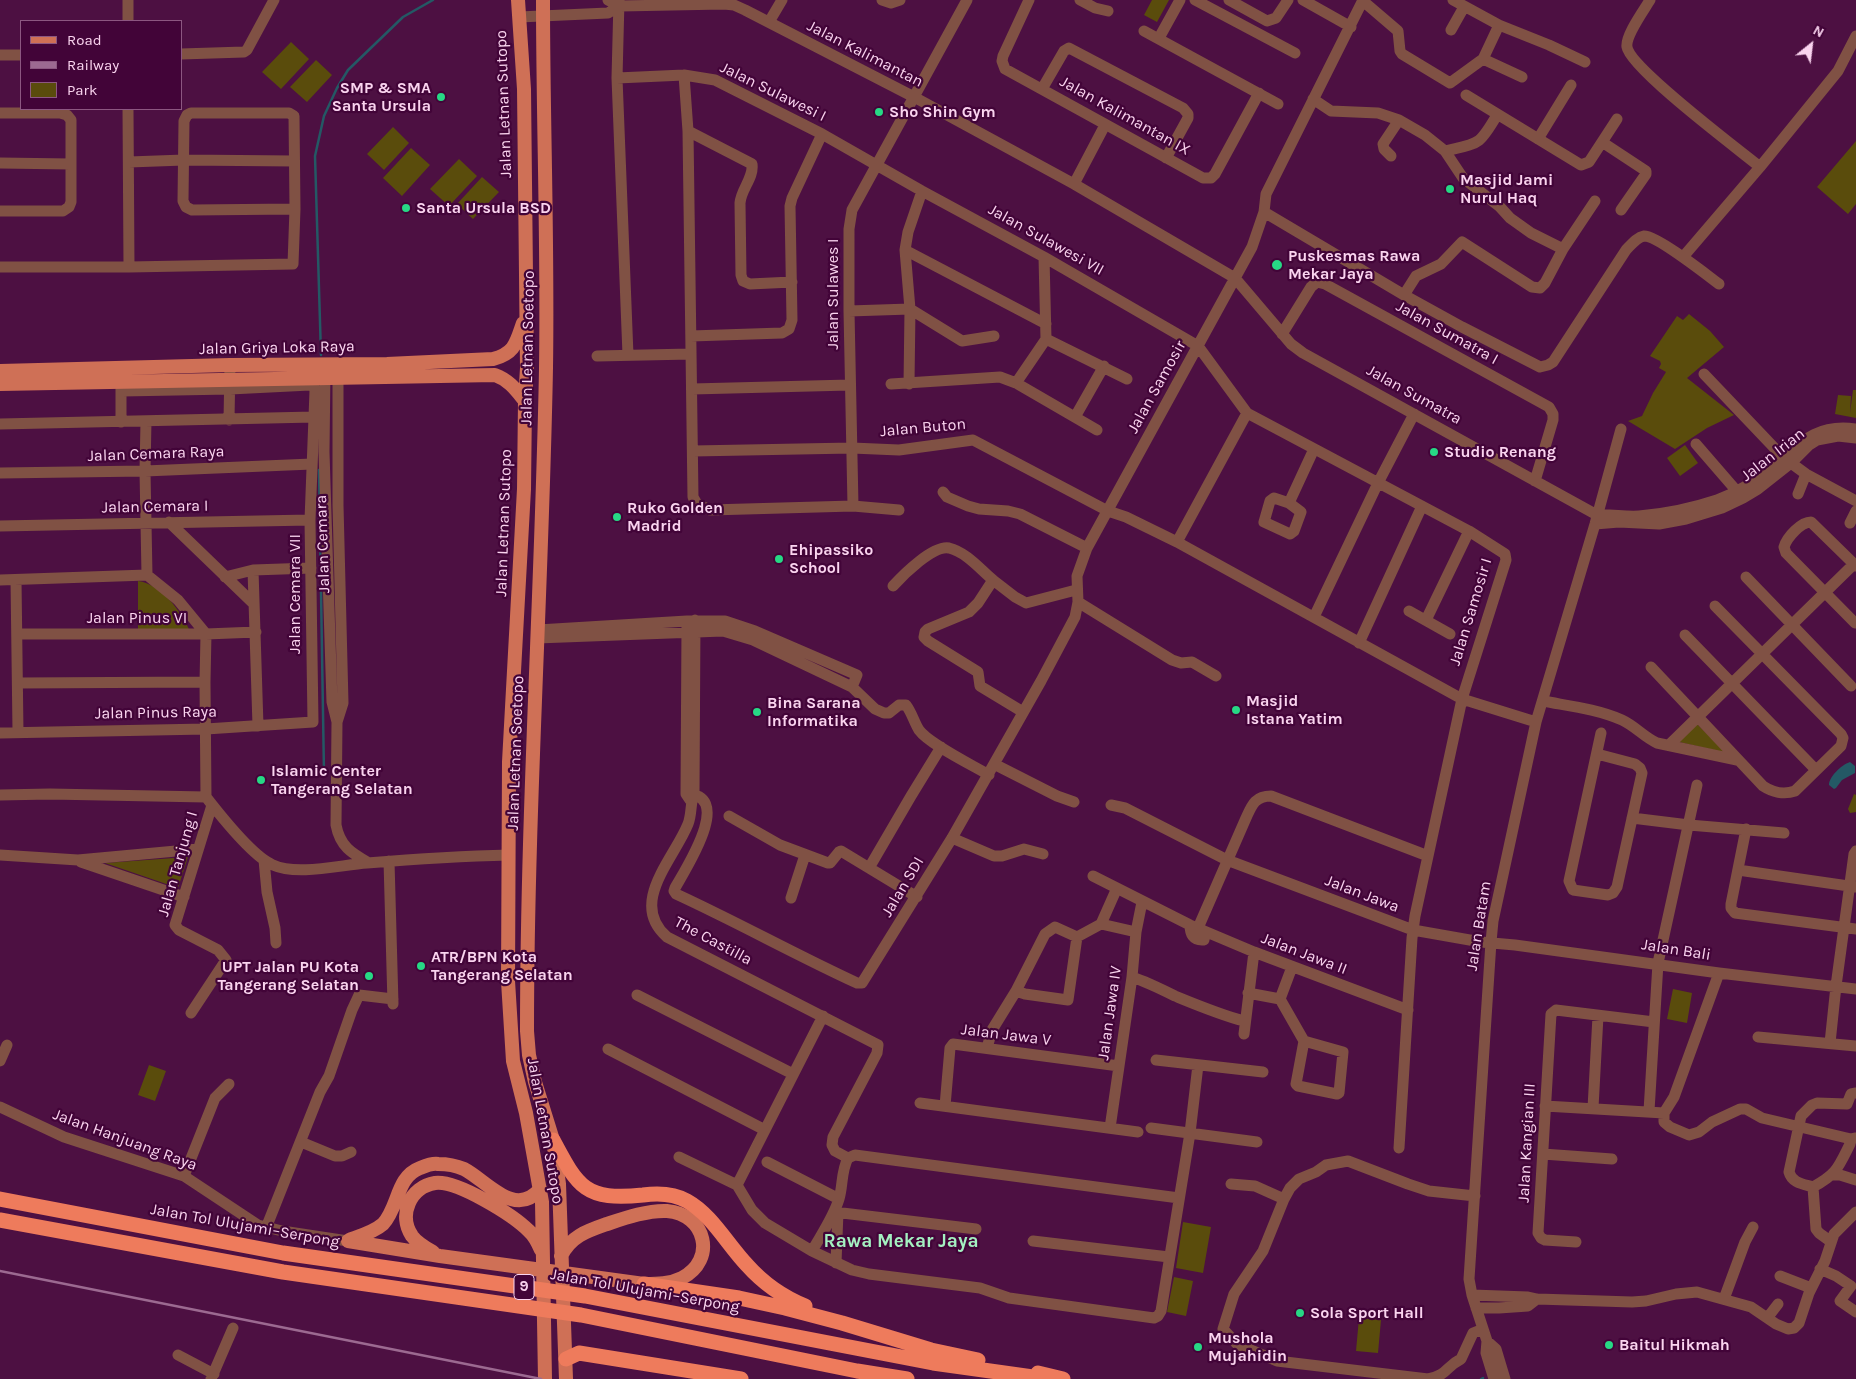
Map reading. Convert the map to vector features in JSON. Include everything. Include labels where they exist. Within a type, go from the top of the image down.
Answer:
[{"type":"highway","points":[[552,1140],[570,1172],[583,1186],[598,1194],[614,1197],[666,1194],[688,1201],[706,1216],[747,1265],[770,1286],[790,1300],[842,1323]]},
{"type":"highway","name":"Jalan Tol Ulujami–Serpong","points":[[0,1199],[283,1253],[585,1296],[933,1363],[1047,1379]]},
{"type":"highway","name":"9","points":[[0,1220],[283,1272],[581,1315],[857,1371],[907,1379]]},
{"type":"highway","points":[[644,1284],[739,1298],[785,1308],[931,1350],[1063,1379]]},
{"type":"highway","points":[[566,1359],[579,1353],[741,1379]]},
{"type":"highway","points":[[857,1371],[893,1379]]},
{"type":"highway","points":[[711,1375],[728,1379]]},
{"type":"main road","name":"Jalan Letnan Sutopo","points":[[515,657],[524,489],[527,368],[524,89],[518,0]]},
{"type":"main road","points":[[543,0],[543,16]]},
{"type":"main road","name":"Jalan Letnan Soetopo","points":[[543,16],[547,244],[546,368],[527,1031],[529,1055],[552,1140],[559,1184],[562,1257]]},
{"type":"main road","name":"Jalan Griya Loka Raya","points":[[0,371],[44,377],[230,385],[332,371],[493,359],[508,353],[515,346],[526,312]]},
{"type":"main road","name":"Jalan Griya Loka Raya","points":[[120,381],[230,365],[332,371],[495,375],[511,384],[525,401]]},
{"type":"main road","name":"Jalan Griya Loka Raya","points":[[0,384],[44,377]]},
{"type":"main road","name":"Jalan Letnan Soetopo","points":[[509,920],[510,783],[515,657]]},
{"type":"main road","points":[[510,783],[533,783]]},
{"type":"main road","name":"Jalan Letnan Sutopo","points":[[509,920],[508,981],[513,1061],[526,1114],[542,1202],[545,1379]]},
{"type":"main road","points":[[348,1241],[373,1231],[383,1224],[394,1205],[403,1181],[410,1173],[425,1166],[438,1163],[464,1169],[497,1192],[514,1201],[529,1198],[540,1189]]},
{"type":"main road","points":[[440,1256],[416,1240],[411,1234],[406,1219],[409,1202],[414,1194],[421,1188],[437,1183],[459,1188],[483,1199],[515,1220],[535,1237],[542,1252]]},
{"type":"main road","points":[[348,1241],[440,1256],[644,1284],[662,1284],[682,1278],[695,1267],[703,1252],[704,1245],[700,1231],[689,1219],[676,1213],[660,1212],[614,1222],[585,1232],[568,1245],[562,1257],[566,1359],[566,1379]]},
{"type":"street","points":[[128,0],[128,20]]},
{"type":"street","points":[[182,54],[244,52],[274,0]]},
{"type":"street","name":"Jalan Kalimantan","points":[[608,0],[620,3],[734,5],[914,98],[1074,184],[1236,278]]},
{"type":"street","points":[[769,22],[782,0]]},
{"type":"street","points":[[882,0],[895,3],[900,0]]},
{"type":"street","name":"Jalan Sulawes I","points":[[853,506],[849,311],[849,229],[852,210],[967,0]]},
{"type":"street","name":"Jalan Kalimantan IX","points":[[1029,0],[1002,61],[1005,69],[1203,178],[1211,178],[1215,174],[1259,93]]},
{"type":"street","points":[[1080,0],[1095,8],[1108,11]]},
{"type":"street","points":[[1159,38],[1180,0]]},
{"type":"street","points":[[1195,0],[1295,53]]},
{"type":"street","points":[[1229,0],[1267,22],[1276,18],[1288,0]]},
{"type":"street","points":[[1302,0],[1351,27]]},
{"type":"street","points":[[1453,0],[1498,25],[1549,45],[1585,62]]},
{"type":"street","points":[[1650,0],[1627,42],[1628,51],[1632,59],[1654,82],[1760,167]]},
{"type":"street","points":[[1363,1],[1398,31],[1402,54],[1450,83],[1482,59],[1498,25]]},
{"type":"street","name":"Jalan Samosir","points":[[1108,511],[1252,247],[1264,212],[1266,194],[1363,1]]},
{"type":"street","points":[[620,3],[617,78],[628,355]]},
{"type":"street","name":"Jalan Kalimantan","points":[[519,17],[608,14],[620,3]]},
{"type":"street","points":[[1451,30],[1464,7]]},
{"type":"street","points":[[1144,31],[1278,104]]},
{"type":"street","points":[[1683,257],[1760,167],[1838,71],[1856,36]]},
{"type":"street","points":[[1042,89],[1064,51],[1069,48],[1183,108],[1188,114],[1188,118],[1166,158]]},
{"type":"street","points":[[0,54],[20,54]]},
{"type":"street","points":[[1482,59],[1522,77]]},
{"type":"street","points":[[684,75],[688,131],[693,498],[697,504],[710,510],[853,506],[899,510]]},
{"type":"street","name":"Jalan Sulawesi I","points":[[617,78],[684,75],[722,82],[877,165]]},
{"type":"street","points":[[1538,139],[1571,85]]},
{"type":"street","points":[[1466,96],[1581,165],[1589,162],[1617,118]]},
{"type":"street","points":[[1313,99],[1331,111],[1378,113],[1399,120],[1425,135],[1445,151],[1462,178],[1531,233],[1563,250]]},
{"type":"street","points":[[128,110],[129,267]]},
{"type":"street","points":[[0,113],[60,112],[67,115],[71,120],[71,202],[69,207],[63,211],[0,212]]},
{"type":"street","points":[[0,267],[293,264],[295,209],[294,116],[289,113],[191,113],[187,115],[184,121],[183,201],[186,206],[192,210],[295,209]]},
{"type":"street","points":[[1445,151],[1478,142],[1484,137],[1497,115]]},
{"type":"street","points":[[1391,156],[1384,149],[1383,144],[1399,120]]},
{"type":"street","points":[[1074,184],[1105,125]]},
{"type":"street","points":[[688,131],[752,164],[752,172],[741,194],[740,203],[741,275],[743,281],[750,284],[792,282]]},
{"type":"street","points":[[692,336],[786,332],[789,329],[792,320],[790,206],[822,134]]},
{"type":"street","points":[[1602,142],[1646,171],[1646,174],[1621,210]]},
{"type":"street","points":[[129,162],[184,160],[294,161]]},
{"type":"street","points":[[0,163],[71,164]]},
{"type":"street","name":"Jalan Sulawesi VII","points":[[877,165],[1044,257],[1198,346]]},
{"type":"street","points":[[909,384],[910,309],[905,250],[908,232],[922,191]]},
{"type":"street","points":[[1404,295],[1416,276],[1441,264],[1462,242],[1536,289],[1543,286],[1563,250],[1595,201]]},
{"type":"street","points":[[1264,212],[1462,328],[1540,367],[1554,362],[1602,285],[1632,242],[1644,236],[1652,237],[1719,284]]},
{"type":"street","points":[[905,250],[1046,324]]},
{"type":"street","points":[[1016,383],[1046,339],[1044,257]]},
{"type":"street","name":"Jalan Sumatra","points":[[1236,278],[1282,334],[1303,353],[1535,481],[1596,520]]},
{"type":"street","name":"Jalan Sumatra I","points":[[1282,334],[1311,287],[1317,282],[1324,284],[1549,407],[1553,414],[1553,420],[1535,481]]},
{"type":"street","points":[[849,311],[910,309],[962,341],[994,336]]},
{"type":"street","points":[[1046,339],[1127,379]]},
{"type":"street","name":"Jalan Samosir I","points":[[1198,346],[1247,413],[1469,531],[1505,554],[1506,560],[1462,699],[1413,930],[1399,1148]]},
{"type":"street","points":[[597,356],[691,354]]},
{"type":"street","points":[[229,420],[230,365]]},
{"type":"street","points":[[1075,417],[1104,366]]},
{"type":"street","name":"Jalan Cemara","points":[[332,371],[324,452],[332,702],[336,722],[336,826],[338,835],[346,849],[369,862]]},
{"type":"street","name":"Jalan Irian","points":[[1704,374],[1787,460]]},
{"type":"street","points":[[891,384],[1000,377],[1016,383],[1098,430]]},
{"type":"street","points":[[120,381],[121,422]]},
{"type":"street","name":"Jalan Cemara VII","points":[[230,385],[310,385],[314,387],[315,391],[310,520],[312,723]]},
{"type":"street","points":[[692,389],[850,385]]},
{"type":"street","points":[[1177,542],[1247,413]]},
{"type":"street","points":[[1314,617],[1378,483],[1414,414]]},
{"type":"street","points":[[0,424],[314,417]]},
{"type":"street","points":[[146,421],[147,575]]},
{"type":"street","name":"Jalan Irian","points":[[1596,520],[1658,524],[1686,519],[1740,495],[1771,468],[1787,460],[1795,445],[1838,428],[1856,429]]},
{"type":"street","name":"Jalan Batam","points":[[1487,1341],[1472,1295],[1469,1279],[1493,921],[1536,722],[1621,429]]},
{"type":"street","name":"Jalan Irian","points":[[1815,437],[1838,436],[1856,438]]},
{"type":"street","name":"Jalan Buton","points":[[693,451],[852,448],[899,450],[973,440],[1108,511],[1177,542],[1462,699],[1536,722]]},
{"type":"street","name":"Jalan Irian","points":[[1696,444],[1740,495]]},
{"type":"street","points":[[1289,503],[1314,449]]},
{"type":"street","points":[[1787,460],[1806,474],[1856,501]]},
{"type":"street","name":"Jalan Cemara Raya","points":[[0,473],[145,471],[312,464]]},
{"type":"street","points":[[1798,494],[1806,474]]},
{"type":"street","points":[[943,492],[947,497],[978,509],[1008,511],[1020,514],[1087,548]]},
{"type":"street","points":[[1359,642],[1422,506]]},
{"type":"street","name":"Jalan SDI","points":[[690,797],[700,797],[706,805],[707,820],[700,842],[674,892],[857,984],[862,983],[867,978],[917,897],[1042,681],[1075,617],[1078,571],[1087,548],[1108,511]]},
{"type":"street","points":[[1850,523],[1856,511]]},
{"type":"street","name":"Jalan Cemara I","points":[[0,526],[310,520]]},
{"type":"street","points":[[169,522],[254,604]]},
{"type":"street","points":[[1668,745],[1824,593],[1855,565],[1811,522],[1804,523],[1786,540],[1784,547],[1786,553],[1824,593],[1855,623]]},
{"type":"street","points":[[1426,620],[1469,531]]},
{"type":"street","points":[[892,586],[924,558],[936,551],[950,548],[966,556],[992,580],[1026,603],[1077,596],[1172,660],[1181,663],[1192,662],[1216,676]]},
{"type":"street","points":[[225,577],[253,570],[311,568]]},
{"type":"street","points":[[253,570],[258,726]]},
{"type":"street","points":[[0,580],[147,575],[178,600],[206,634],[205,682],[209,801],[228,824],[264,860],[272,865],[298,871],[369,862],[449,856],[509,855]]},
{"type":"street","points":[[1746,577],[1851,686]]},
{"type":"street","points":[[16,580],[18,732]]},
{"type":"street","points":[[992,580],[978,603],[969,612],[928,629],[924,637],[976,670],[979,674],[980,686],[1023,712]]},
{"type":"street","points":[[1651,667],[1763,786],[1774,792],[1789,793],[1795,791],[1841,746],[1843,738],[1715,606]]},
{"type":"street","points":[[1409,611],[1450,634]]},
{"type":"street","points":[[538,634],[691,626],[723,631],[753,640],[852,687],[871,706],[882,713],[891,712],[902,704],[906,706],[920,731],[942,747],[989,775]]},
{"type":"street","name":"The Castilla","points":[[691,626],[690,797],[688,823],[654,889],[651,902],[652,915],[657,928],[667,937],[876,1043],[879,1048],[833,1137],[832,1145],[835,1151],[848,1158]]},
{"type":"street","name":"Jalan Pinus VI","points":[[17,634],[206,634],[256,632]]},
{"type":"street","points":[[1685,635],[1816,770]]},
{"type":"street","points":[[18,683],[205,682]]},
{"type":"street","points":[[1543,700],[1611,716],[1637,729],[1648,739],[1657,743],[1737,760]]},
{"type":"street","name":"Jalan Pinus Raya","points":[[0,732],[206,729],[312,723]]},
{"type":"street","points":[[1597,754],[1636,764],[1642,773],[1615,890],[1608,895],[1573,890],[1570,887],[1569,881],[1601,733]]},
{"type":"street","points":[[869,868],[942,747]]},
{"type":"street","points":[[994,764],[1057,796],[1074,802]]},
{"type":"street","points":[[1649,1111],[1658,963],[1697,786]]},
{"type":"street","points":[[0,795],[50,794],[209,801]]},
{"type":"street","points":[[1194,926],[1254,801],[1259,797],[1271,796],[1428,856]]},
{"type":"street","name":"Jalan Tanjung I","points":[[191,1013],[225,965],[226,960],[218,950],[175,925],[198,849],[209,801]]},
{"type":"street","name":"Jalan Jawa","points":[[1111,805],[1125,808],[1227,860],[1413,930],[1481,942],[1491,942]]},
{"type":"street","points":[[729,816],[780,845],[830,863],[841,851],[917,897]]},
{"type":"street","points":[[1632,818],[1784,833]]},
{"type":"street","points":[[1746,829],[1731,908],[1735,914],[1856,929]]},
{"type":"street","points":[[952,838],[994,856],[1002,856],[1024,849],[1042,854]]},
{"type":"street","points":[[3,856],[78,860],[198,849]]},
{"type":"street","points":[[1830,1043],[1843,928],[1853,887],[1854,854],[1856,851]]},
{"type":"street","points":[[791,898],[805,855]]},
{"type":"street","points":[[78,860],[184,897]]},
{"type":"street","points":[[264,860],[267,892],[276,928],[276,943]]},
{"type":"street","points":[[266,1228],[320,1092],[329,1076],[359,995],[393,1002],[389,861]]},
{"type":"street","points":[[1738,870],[1853,887]]},
{"type":"street","name":"Jalan Jawa II","points":[[1093,876],[1142,902],[1254,952],[1408,1010]]},
{"type":"street","points":[[1077,937],[1101,924],[1117,888]]},
{"type":"street","name":"Jalan Jawa IV","points":[[1110,1128],[1132,977],[1136,932],[1142,902]]},
{"type":"street","points":[[1101,924],[1136,932]]},
{"type":"street","name":"Jalan Jawa II","points":[[1194,926],[1190,933],[1193,937],[1204,940]]},
{"type":"street","points":[[987,1048],[992,1030],[1016,991],[1048,931],[1055,927],[1060,928],[1077,937]]},
{"type":"street","points":[[1016,991],[1068,1000],[1077,937]]},
{"type":"street","name":"Jalan Bali","points":[[1491,942],[1658,963],[1719,973],[1856,989]]},
{"type":"street","points":[[1244,1034],[1244,1021],[1254,952]]},
{"type":"street","points":[[1280,999],[1292,967]]},
{"type":"street","points":[[1719,973],[1674,1096],[1664,1113],[1664,1122],[1670,1127],[1689,1135],[1699,1132],[1712,1122],[1746,1108],[1762,1118],[1853,1139],[1833,1175],[1813,1188]]},
{"type":"street","points":[[1132,977],[1228,1017],[1244,1021]]},
{"type":"street","points":[[1248,993],[1280,999],[1304,1041],[1296,1084],[1300,1088],[1337,1094],[1339,1092],[1342,1052],[1304,1041]]},
{"type":"street","points":[[637,995],[794,1074]]},
{"type":"street","name":"Jalan Kangian III","points":[[1576,1242],[1545,1240],[1538,1233],[1551,1014],[1556,1010],[1598,1016]]},
{"type":"street","points":[[737,1185],[823,1016]]},
{"type":"street","points":[[1593,1108],[1598,1016],[1654,1022]]},
{"type":"street","points":[[1758,1037],[1856,1046]]},
{"type":"street","name":"Jalan Jawa V","points":[[945,1106],[951,1046],[955,1044],[1119,1066]]},
{"type":"street","points":[[0,1061],[7,1045]]},
{"type":"street","points":[[608,1049],[765,1130]]},
{"type":"street","points":[[1156,1060],[1263,1072]]},
{"type":"street","points":[[679,1157],[737,1185],[757,1217],[812,1251],[852,1270],[869,1274],[980,1288],[1009,1298],[1154,1318],[1161,1311],[1190,1134],[1198,1065]]},
{"type":"street","points":[[184,1176],[215,1098],[229,1084]]},
{"type":"street","points":[[1813,1188],[1793,1180],[1789,1172],[1801,1116],[1816,1103],[1847,1104],[1851,1094],[1856,1092]]},
{"type":"street","points":[[920,1103],[1138,1132]]},
{"type":"street","points":[[1545,1106],[1664,1113]]},
{"type":"street","name":"Jalan Hanjuang Raya","points":[[0,1107],[64,1137],[184,1176],[243,1216],[266,1228],[348,1241]]},
{"type":"street","points":[[1151,1128],[1257,1142]]},
{"type":"street","points":[[301,1142],[335,1156],[342,1156],[351,1152]]},
{"type":"street","points":[[1543,1154],[1612,1159]]},
{"type":"street","points":[[836,1263],[836,1212],[844,1166],[848,1158],[856,1155],[1179,1198]]},
{"type":"street","points":[[1475,1196],[1429,1191],[1348,1161],[1326,1165],[1316,1172],[1298,1179],[1284,1199],[1263,1251],[1234,1294],[1223,1329],[1237,1344],[1277,1360],[1428,1379],[1445,1374],[1452,1364],[1461,1359],[1473,1333],[1483,1329]]},
{"type":"street","points":[[767,1162],[839,1198]]},
{"type":"street","points":[[1833,1175],[1856,1180]]},
{"type":"street","points":[[1231,1184],[1256,1186],[1284,1199]]},
{"type":"street","points":[[1813,1188],[1816,1229],[1830,1241]]},
{"type":"street","points":[[812,1251],[836,1212]]},
{"type":"street","points":[[836,1212],[976,1229]]},
{"type":"street","points":[[1472,1295],[1632,1302],[1697,1292],[1752,1307],[1788,1330],[1794,1328],[1799,1323],[1811,1288],[1825,1261],[1830,1241],[1834,1234],[1856,1212]]},
{"type":"street","points":[[1724,1299],[1745,1242],[1753,1227]]},
{"type":"street","points":[[1033,1241],[1169,1257]]},
{"type":"street","points":[[1820,1269],[1836,1276],[1851,1286],[1840,1301],[1856,1312]]},
{"type":"street","points":[[1780,1276],[1811,1288]]},
{"type":"street","points":[[1476,1308],[1528,1306],[1538,1299]]},
{"type":"street","points":[[1768,1317],[1778,1304]]},
{"type":"street","points":[[178,1355],[213,1376],[233,1328]]},
{"type":"street","points":[[1487,1341],[1486,1353],[1494,1379]]},
{"type":"street","points":[[1487,1341],[1496,1349],[1505,1379]]},
{"type":"green space","points":[[1152,0],[1169,0],[1157,22],[1144,15]]},
{"type":"green space","points":[[291,42],[309,59],[281,89],[262,72]]},
{"type":"green space","points":[[316,60],[332,75],[307,102],[290,87]]},
{"type":"green space","points":[[393,127],[409,143],[384,170],[367,154]]},
{"type":"green space","points":[[1856,141],[1856,204],[1848,214],[1817,187]]},
{"type":"green space","points":[[411,148],[430,165],[402,196],[383,178]]},
{"type":"green space","points":[[459,159],[477,176],[449,206],[430,189]]},
{"type":"green space","points":[[482,177],[499,192],[473,219],[457,204]]},
{"type":"green space","points":[[1689,314],[1710,331],[1724,347],[1687,378],[1734,415],[1707,428],[1675,449],[1628,421],[1642,416],[1666,372],[1659,368],[1660,361],[1650,356],[1677,316],[1683,320]]},
{"type":"green space","points":[[1853,390],[1856,390],[1856,418],[1835,414],[1838,395],[1851,396],[1850,413]]},
{"type":"green space","points":[[1685,445],[1698,463],[1680,476],[1667,458]]},
{"type":"green space","points":[[138,581],[155,587],[162,593],[176,607],[190,631],[138,631]]},
{"type":"green space","points":[[1697,724],[1727,753],[1679,742]]},
{"type":"green space","points":[[1854,794],[1856,795],[1856,812],[1850,813],[1848,809]]},
{"type":"green space","points":[[188,857],[178,888],[105,863]]},
{"type":"green space","points":[[1673,989],[1692,993],[1687,1023],[1667,1019]]},
{"type":"green space","points":[[149,1065],[166,1071],[155,1101],[138,1095]]},
{"type":"green space","points":[[1183,1222],[1211,1227],[1203,1273],[1176,1268]]},
{"type":"green space","points":[[1174,1277],[1193,1281],[1186,1316],[1167,1312]]},
{"type":"green space","points":[[1359,1318],[1381,1320],[1378,1353],[1356,1351]]},
{"type":"shaded area","points":[[1850,762],[1855,766],[1855,773],[1842,780],[1834,789],[1829,785],[1831,778],[1839,768]]},
{"type":"waterway","points":[[321,355],[315,156],[324,116],[348,70],[403,17],[433,0]]},
{"type":"waterway","points":[[319,470],[324,773]]},
{"type":"railway","points":[[0,1271],[541,1379]]},
{"type":"place","name":"SMP & SMA Santa Ursula","points":[[441,97]]},
{"type":"place","name":"Sho Shin Gym","points":[[879,112]]},
{"type":"place","name":"Masjid Jami Nurul Haq","points":[[1450,189]]},
{"type":"place","name":"Santa Ursula BSD","points":[[406,208]]},
{"type":"place","name":"Puskesmas Rawa Mekar Jaya","points":[[1277,265]]},
{"type":"place","name":"Studio Renang","points":[[1434,452]]},
{"type":"place","name":"Ruko Golden Madrid","points":[[617,517]]},
{"type":"place","name":"Ehipassiko School","points":[[779,559]]},
{"type":"place","name":"Masjid Istana Yatim","points":[[1236,710]]},
{"type":"place","name":"Bina Sarana Informatika","points":[[757,712]]},
{"type":"place","name":"Islamic Center Tangerang Selatan","points":[[261,780]]},
{"type":"place","name":"ATR/BPN Kota Tangerang Selatan","points":[[421,966]]},
{"type":"place","name":"UPT Jalan PU Kota Tangerang Selatan","points":[[369,976]]},
{"type":"place","name":"Sola Sport Hall","points":[[1300,1313]]},
{"type":"place","name":"Baitul Hikmah","points":[[1609,1345]]},
{"type":"place","name":"Mushola Mujahidin","points":[[1198,1347]]},
{"type":"district","name":"Rawa Mekar Jaya","points":[[901,1242]]}]
